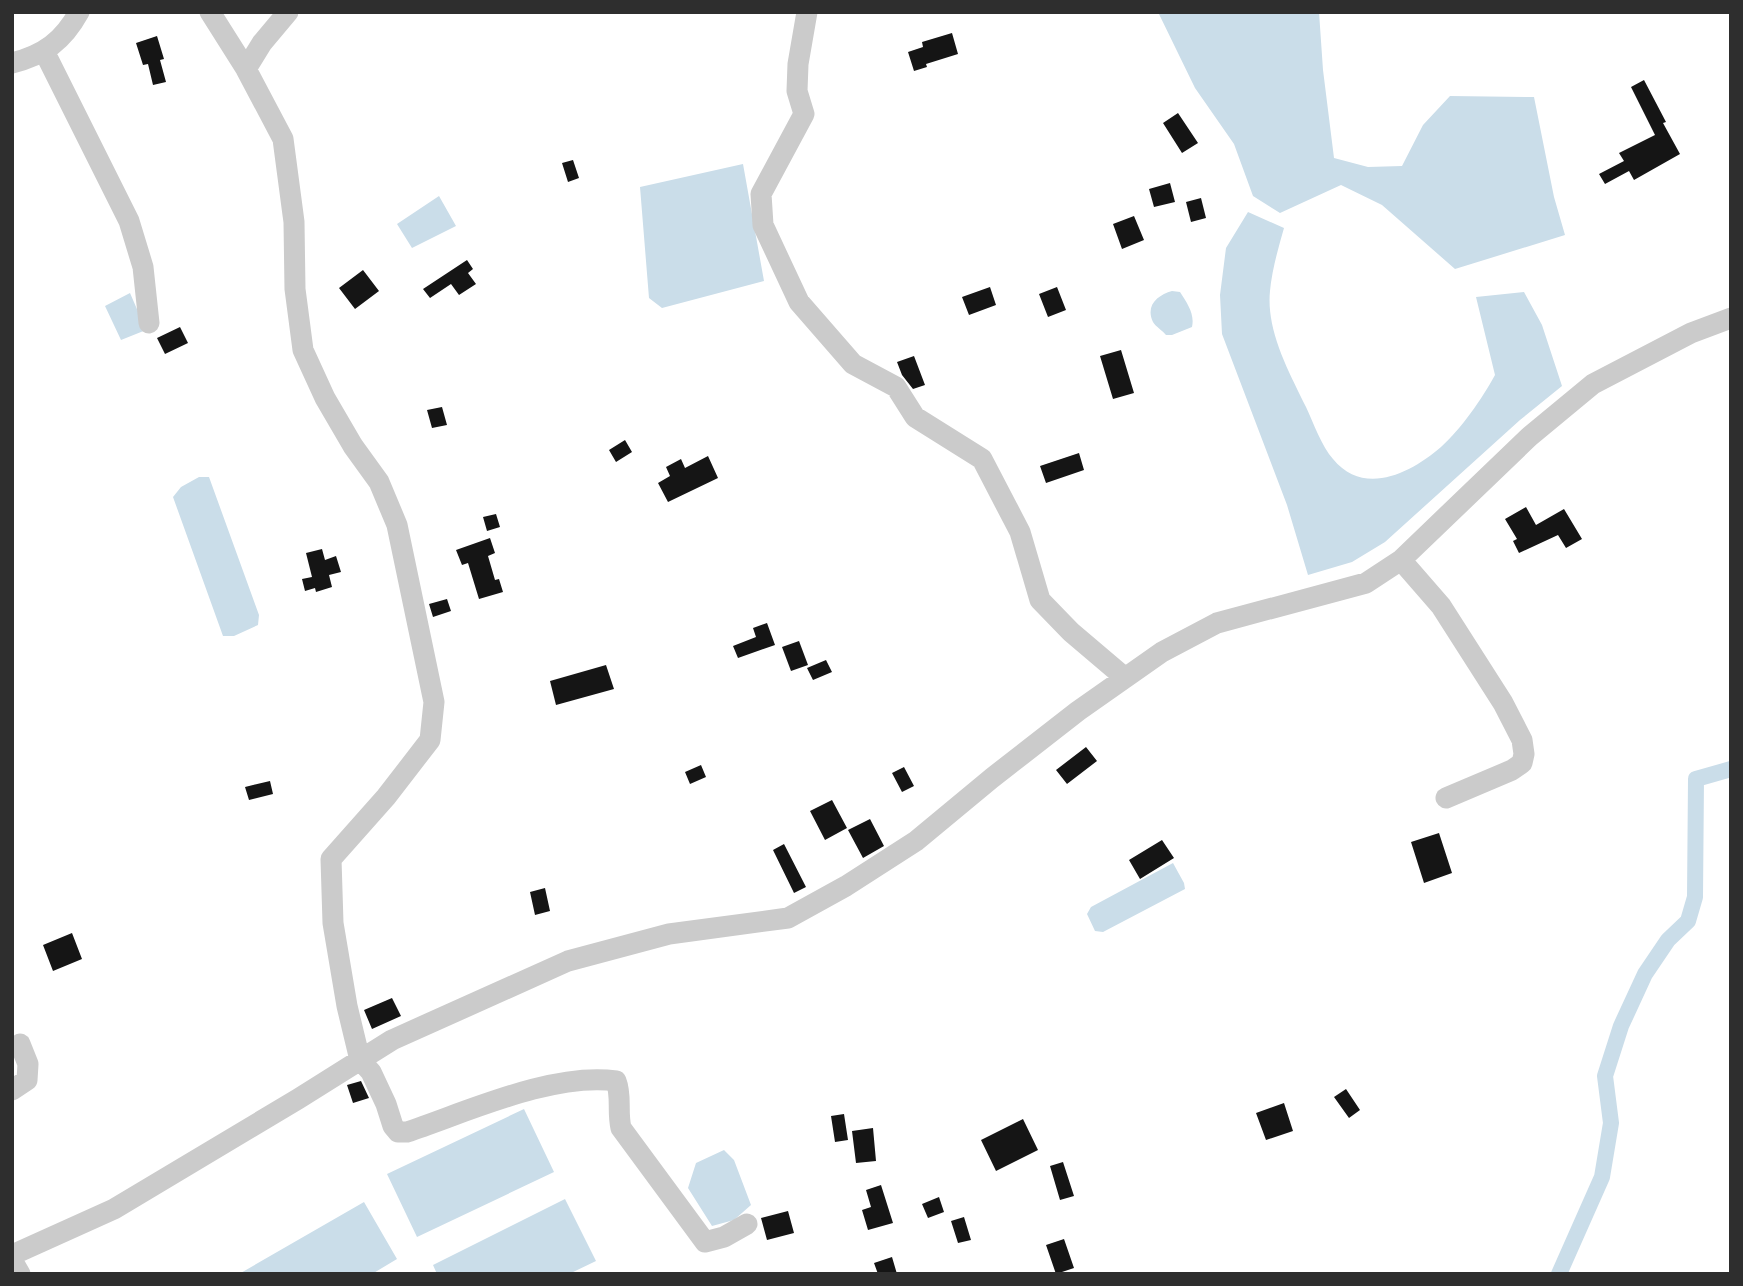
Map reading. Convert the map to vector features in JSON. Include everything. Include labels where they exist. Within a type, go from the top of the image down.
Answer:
[{"type":"street","points":[[12,63],[44,51],[68,32],[79,12]]},
{"type":"street","points":[[210,12],[246,69],[284,139],[294,222],[295,289],[303,350],[332,410],[379,482],[397,525],[434,702],[430,740],[386,797],[331,859],[333,923],[347,1006],[360,1060],[371,1072],[398,1132],[407,1132],[540,1088],[580,1080],[616,1081],[620,1091],[618,1111],[621,1128],[705,1241],[724,1237],[747,1224]]},
{"type":"street","points":[[246,69],[262,43],[288,12]]},
{"type":"street","points":[[807,12],[798,64],[797,91],[804,114],[761,194],[763,225],[784,272],[799,302],[853,365],[896,387],[915,417],[982,458],[1020,532],[1040,600],[1071,632],[1124,677]]},
{"type":"street","points":[[44,51],[129,221],[144,267],[149,323]]},
{"type":"street","points":[[12,1255],[114,1209],[391,1040],[568,961],[669,934],[788,918],[846,886],[916,841],[992,778],[1124,677],[1162,652],[1217,623],[1366,583],[1401,560],[1529,437],[1593,384],[1691,333],[1731,318]]},
{"type":"street","points":[[1401,560],[1441,606],[1476,657],[1522,740],[1522,763],[1446,799]]},
{"type":"street","points":[[12,1090],[27,1080],[29,1072],[20,1044]]},
{"type":"street","points":[[12,1261],[20,1274]]},
{"type":"water","points":[[1158,12],[1319,12],[1334,158],[1368,167],[1402,166],[1423,125],[1450,96],[1534,97],[1554,197],[1565,235],[1455,269],[1382,205],[1341,185],[1280,213],[1253,196],[1234,144],[1195,88]]},
{"type":"water","points":[[743,164],[764,281],[662,308],[649,298],[640,187]]},
{"type":"water","points":[[439,196],[456,226],[412,248],[397,224]]},
{"type":"water","points":[[1248,212],[1284,228],[1270,291],[1275,336],[1321,441],[1333,459],[1345,470],[1359,477],[1373,479],[1402,472],[1441,447],[1471,413],[1495,375],[1476,297],[1524,292],[1542,325],[1562,386],[1520,420],[1385,542],[1352,562],[1308,575],[1287,505],[1222,334],[1220,295],[1226,248]]},
{"type":"water","points":[[1172,291],[1180,292],[1188,304],[1192,327],[1166,335],[1153,322],[1151,311],[1158,298]]},
{"type":"water","points":[[130,293],[146,330],[121,340],[105,306]]},
{"type":"water","points":[[199,477],[209,477],[259,615],[258,625],[234,636],[223,636],[173,497],[181,487]]},
{"type":"water","points":[[1173,863],[1185,889],[1103,932],[1095,931],[1087,914],[1091,907]]},
{"type":"water","points":[[524,1109],[554,1172],[417,1237],[387,1174]]},
{"type":"water","points":[[724,1150],[734,1160],[751,1205],[734,1220],[712,1226],[688,1188],[696,1163]]},
{"type":"water","points":[[565,1199],[596,1261],[569,1274],[437,1274],[433,1265]]},
{"type":"water","points":[[364,1202],[397,1259],[372,1274],[239,1274]]},
{"type":"building","points":[[952,33],[958,54],[926,64],[927,67],[914,71],[908,52],[923,47],[922,42]]},
{"type":"building","points":[[157,36],[164,59],[160,60],[166,82],[153,85],[148,64],[143,65],[136,43]]},
{"type":"building","points":[[1644,80],[1680,154],[1634,180],[1629,171],[1605,184],[1599,174],[1624,161],[1619,153],[1655,135],[1631,87]]},
{"type":"building","points":[[1178,113],[1198,143],[1182,153],[1163,123]]},
{"type":"building","points":[[573,160],[579,178],[568,182],[562,163]]},
{"type":"building","points":[[1170,183],[1175,202],[1154,207],[1149,189]]},
{"type":"building","points":[[1201,198],[1206,218],[1191,222],[1186,202]]},
{"type":"building","points":[[1134,216],[1144,240],[1122,249],[1113,224]]},
{"type":"building","points":[[467,260],[473,269],[468,273],[476,284],[459,295],[451,284],[430,298],[423,289]]},
{"type":"building","points":[[363,270],[379,291],[355,309],[339,288]]},
{"type":"building","points":[[990,287],[996,305],[969,315],[962,297]]},
{"type":"building","points":[[1057,287],[1066,310],[1048,317],[1039,294]]},
{"type":"building","points":[[180,327],[188,343],[165,354],[157,338]]},
{"type":"building","points":[[1121,350],[1134,393],[1113,399],[1100,356]]},
{"type":"building","points":[[914,356],[925,385],[913,389],[902,375],[897,362]]},
{"type":"building","points":[[442,407],[447,425],[432,428],[427,410]]},
{"type":"building","points":[[625,440],[632,452],[616,462],[609,450]]},
{"type":"building","points":[[1079,453],[1084,470],[1046,483],[1040,466]]},
{"type":"building","points":[[708,456],[718,478],[668,502],[658,483],[670,476],[666,467],[681,459],[685,468]]},
{"type":"building","points":[[1526,507],[1536,525],[1564,509],[1582,539],[1566,548],[1558,535],[1519,553],[1513,541],[1517,539],[1505,519]]},
{"type":"building","points":[[496,514],[500,527],[487,531],[483,517]]},
{"type":"building","points":[[490,538],[495,553],[488,556],[495,580],[499,579],[503,592],[479,599],[468,563],[462,565],[456,550]]},
{"type":"building","points":[[322,549],[325,560],[336,556],[341,572],[329,575],[332,587],[316,592],[315,588],[305,591],[302,579],[312,577],[306,553]]},
{"type":"building","points":[[447,599],[451,611],[433,617],[429,604]]},
{"type":"building","points":[[767,623],[775,645],[738,658],[733,646],[756,637],[753,628]]},
{"type":"building","points":[[799,641],[808,665],[791,671],[782,647]]},
{"type":"building","points":[[826,660],[832,672],[813,680],[807,668]]},
{"type":"building","points":[[606,665],[614,689],[556,705],[550,681]]},
{"type":"building","points":[[1086,747],[1097,761],[1067,784],[1056,770]]},
{"type":"building","points":[[701,765],[706,777],[690,784],[685,772]]},
{"type":"building","points":[[904,767],[914,786],[902,792],[892,773]]},
{"type":"building","points":[[270,781],[273,794],[249,800],[245,787]]},
{"type":"building","points":[[832,800],[847,828],[825,840],[810,811]]},
{"type":"building","points":[[870,819],[884,846],[863,858],[848,830]]},
{"type":"building","points":[[1439,833],[1452,873],[1424,883],[1411,842]]},
{"type":"building","points":[[1162,840],[1174,858],[1140,879],[1129,860]]},
{"type":"building","points":[[784,844],[806,887],[794,893],[773,850]]},
{"type":"building","points":[[545,888],[550,911],[535,915],[530,892]]},
{"type":"building","points":[[72,933],[82,959],[53,971],[43,945]]},
{"type":"building","points":[[392,998],[401,1016],[372,1029],[364,1010]]},
{"type":"building","points":[[361,1081],[369,1098],[353,1103],[347,1085]]},
{"type":"building","points":[[1346,1089],[1360,1110],[1349,1118],[1334,1097]]},
{"type":"building","points":[[1284,1103],[1293,1131],[1266,1140],[1256,1113]]},
{"type":"building","points":[[844,1114],[848,1140],[835,1142],[831,1116]]},
{"type":"building","points":[[1023,1119],[1038,1150],[996,1171],[981,1140]]},
{"type":"building","points":[[873,1128],[876,1161],[856,1163],[852,1131]]},
{"type":"building","points":[[1063,1162],[1074,1196],[1060,1200],[1050,1166]]},
{"type":"building","points":[[881,1185],[893,1223],[868,1230],[862,1210],[871,1207],[866,1190]]},
{"type":"building","points":[[939,1197],[944,1212],[928,1218],[922,1204]]},
{"type":"building","points":[[788,1211],[794,1233],[767,1240],[761,1218]]},
{"type":"building","points":[[964,1217],[971,1240],[958,1243],[951,1221]]},
{"type":"building","points":[[1064,1239],[1074,1268],[1056,1274],[1046,1245]]},
{"type":"building","points":[[892,1257],[897,1274],[878,1274],[874,1263]]},
{"type":"waterway","points":[[1559,1274],[1602,1177],[1611,1123],[1605,1076],[1621,1026],[1645,974],[1668,940],[1688,921],[1695,897],[1696,779],[1731,769]]}]
